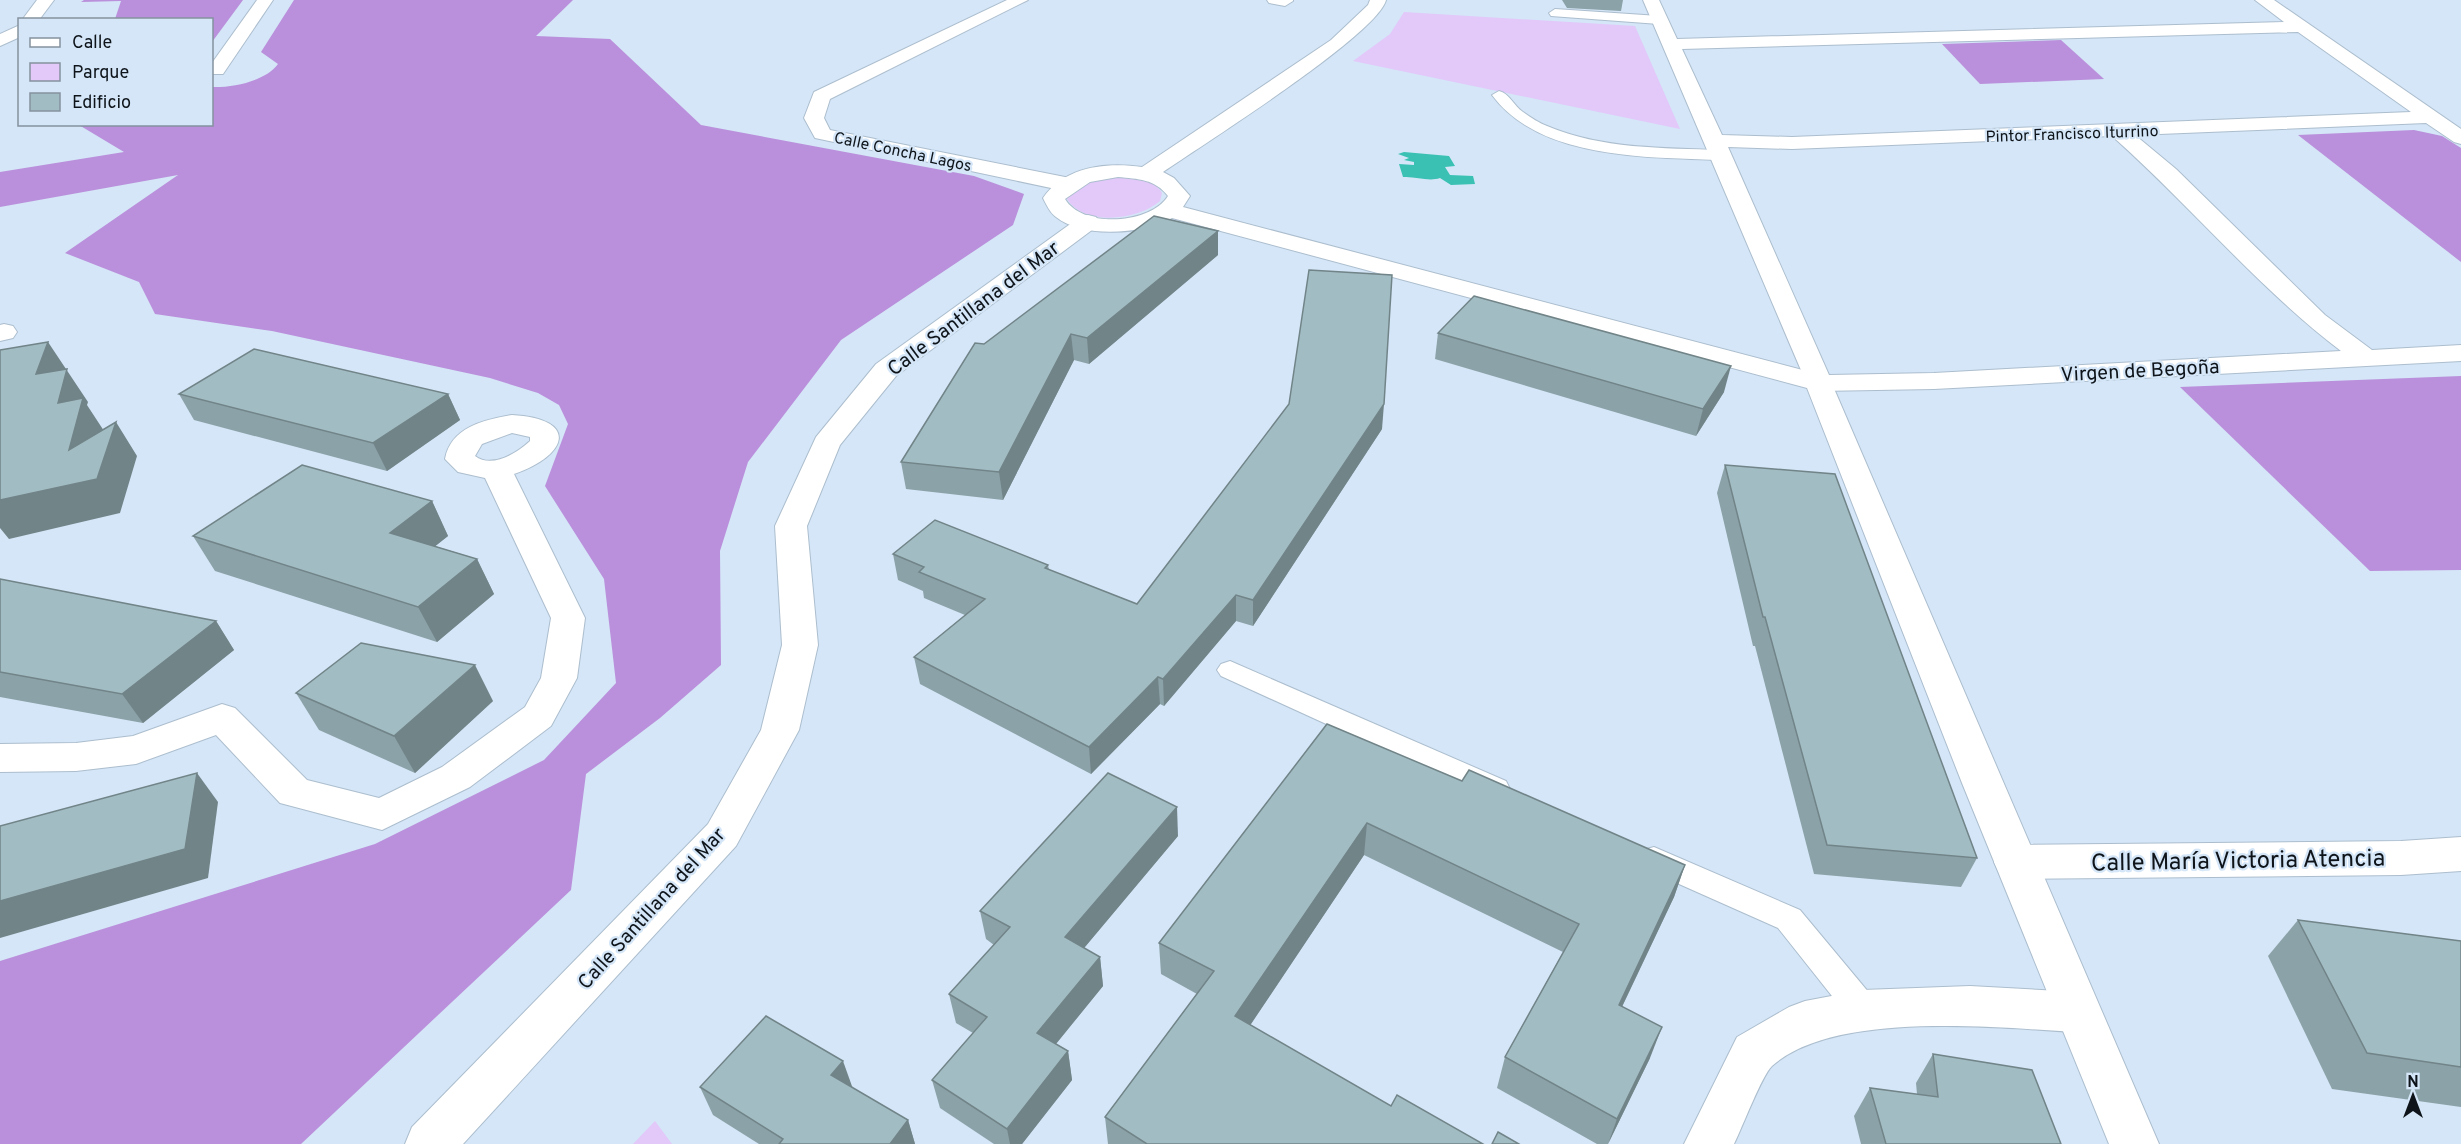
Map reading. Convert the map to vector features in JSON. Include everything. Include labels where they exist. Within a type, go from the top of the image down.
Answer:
[{"type":"street","points":[[32,18],[46,0]]},
{"type":"street","points":[[216,70],[265,0]]},
{"type":"street","name":"Calle Concha Lagos","points":[[1020,0],[821,96],[814,118],[822,134],[1065,184]]},
{"type":"street","points":[[1275,0],[1285,1]]},
{"type":"street","points":[[1147,173],[1336,44],[1376,7],[1378,0]]},
{"type":"street","points":[[1651,0],[1702,118],[1718,148],[1819,383],[2015,862],[2134,1144]]},
{"type":"street","points":[[2263,0],[2305,27],[2428,117],[2461,138]]},
{"type":"street","points":[[1664,30],[2305,27]]},
{"type":"street","points":[[0,41],[18,31]]},
{"type":"street","name":"Pintor Francisco Iturrino","points":[[1718,148],[2428,117]]},
{"type":"street","points":[[2118,131],[2168,174],[2316,320],[2366,358]]},
{"type":"street","points":[[1118,171],[1147,173],[1170,182],[1179,196],[1169,210],[1137,221],[1118,224],[1088,222],[1063,212],[1054,198],[1065,184],[1088,174],[1118,171]]},
{"type":"street","name":"Virgen de Begoña","points":[[1169,210],[1819,383],[1934,381],[2461,353]]},
{"type":"street","name":"Calle Santillana del Mar","points":[[430,1144],[722,835],[780,730],[800,645],[791,526],[826,443],[886,370],[1088,222]]},
{"type":"street","points":[[0,758],[76,757],[136,750],[222,718],[294,792],[382,814],[456,777],[538,716],[560,678],[568,618],[496,469]]},
{"type":"street","name":"Calle María Victoria Atencia","points":[[2015,862],[2401,858],[2461,854]]},
{"type":"street","points":[[1709,1144],[1754,1052],[1805,1022],[1863,1010],[1970,1006],[2078,1012]]},
{"type":"lane","points":[[1555,13],[1664,30]]},
{"type":"lane","points":[[1499,95],[1508,110],[1558,138],[1627,150],[1718,148]]},
{"type":"lane","points":[[1230,670],[1526,802]]},
{"type":"lane","points":[[1624,846],[1789,919],[1863,1010]]},
{"type":"green space","points":[[1404,12],[1635,26],[1680,129],[1353,61],[1390,34]]},
{"type":"green space","points":[[1130,177],[1156,186],[1162,193],[1160,201],[1139,213],[1112,218],[1086,214],[1075,208],[1067,199],[1068,192],[1098,178]]},
{"type":"green space","points":[[655,1121],[672,1144],[633,1144]]},
{"type":"shaded area","points":[[84,0],[243,0],[213,41],[213,18],[115,18],[121,1],[81,2]]},
{"type":"shaded area","points":[[294,0],[573,0],[536,36],[610,39],[701,125],[974,176],[1024,194],[1013,225],[841,340],[748,462],[720,551],[721,665],[660,718],[586,774],[571,890],[301,1144],[0,1144],[0,961],[375,844],[544,760],[616,683],[604,579],[545,486],[568,424],[559,405],[538,393],[490,378],[272,331],[155,314],[139,282],[65,253],[178,175],[0,207],[0,172],[124,152],[81,126],[213,126],[213,87],[248,82],[273,70],[278,64],[261,52]]},
{"type":"shaded area","points":[[2061,40],[2104,79],[1980,84],[1942,44]]},
{"type":"shaded area","points":[[2414,130],[2442,136],[2461,148],[2461,262],[2298,135]]},
{"type":"shaded area","points":[[1404,152],[1449,156],[1455,166],[1445,167],[1450,175],[1473,176],[1475,184],[1451,185],[1440,178],[1403,177],[1399,164],[1414,165],[1414,162],[1404,160],[1409,158],[1398,154]]},
{"type":"shaded area","points":[[2461,376],[2461,570],[2370,571],[2180,387]]},
{"type":"building","points":[[1154,216],[1218,231],[1087,338],[1071,334],[999,472],[901,462],[975,343],[984,344]]},
{"type":"building","points":[[1309,270],[1392,275],[1384,404],[1253,600],[1236,595],[1163,679],[1158,677],[1089,747],[914,657],[985,599],[919,572],[924,567],[893,554],[935,520],[1048,565],[1045,568],[1137,604],[1289,404]]},
{"type":"building","points":[[1474,296],[1731,366],[1703,409],[1438,333]]},
{"type":"building","points":[[48,342],[36,374],[67,369],[58,403],[83,398],[69,450],[116,422],[97,479],[0,500],[0,350]]},
{"type":"building","points":[[254,349],[448,394],[373,443],[179,394]]},
{"type":"building","points":[[302,465],[432,501],[390,533],[477,559],[418,607],[193,536]]},
{"type":"building","points":[[1725,465],[1835,474],[1977,858],[1827,845],[1765,617],[1763,617]]},
{"type":"building","points":[[0,579],[216,621],[122,694],[0,672]]},
{"type":"building","points":[[361,643],[475,665],[394,736],[296,693]]},
{"type":"building","points":[[1327,724],[1462,781],[1469,770],[1685,865],[1619,1005],[1662,1027],[1617,1119],[1505,1057],[1579,924],[1367,823],[1235,1016],[1391,1106],[1397,1095],[1483,1144],[1147,1144],[1105,1117],[1214,971],[1159,943]]},
{"type":"building","points":[[197,773],[185,849],[0,901],[0,826]]},
{"type":"building","points":[[1108,773],[1177,807],[1065,937],[1100,957],[1037,1033],[1068,1051],[1007,1129],[932,1080],[987,1017],[949,994],[1010,927],[980,911]]},
{"type":"building","points":[[2298,920],[2461,941],[2461,1067],[2367,1053]]},
{"type":"building","points":[[766,1016],[843,1061],[831,1075],[908,1120],[890,1144],[779,1144],[783,1139],[700,1087]]},
{"type":"building","points":[[1933,1054],[2032,1070],[2061,1144],[1886,1144],[1870,1088],[1938,1097]]},
{"type":"building","points":[[1498,1132],[1519,1144],[1492,1144]]}]
